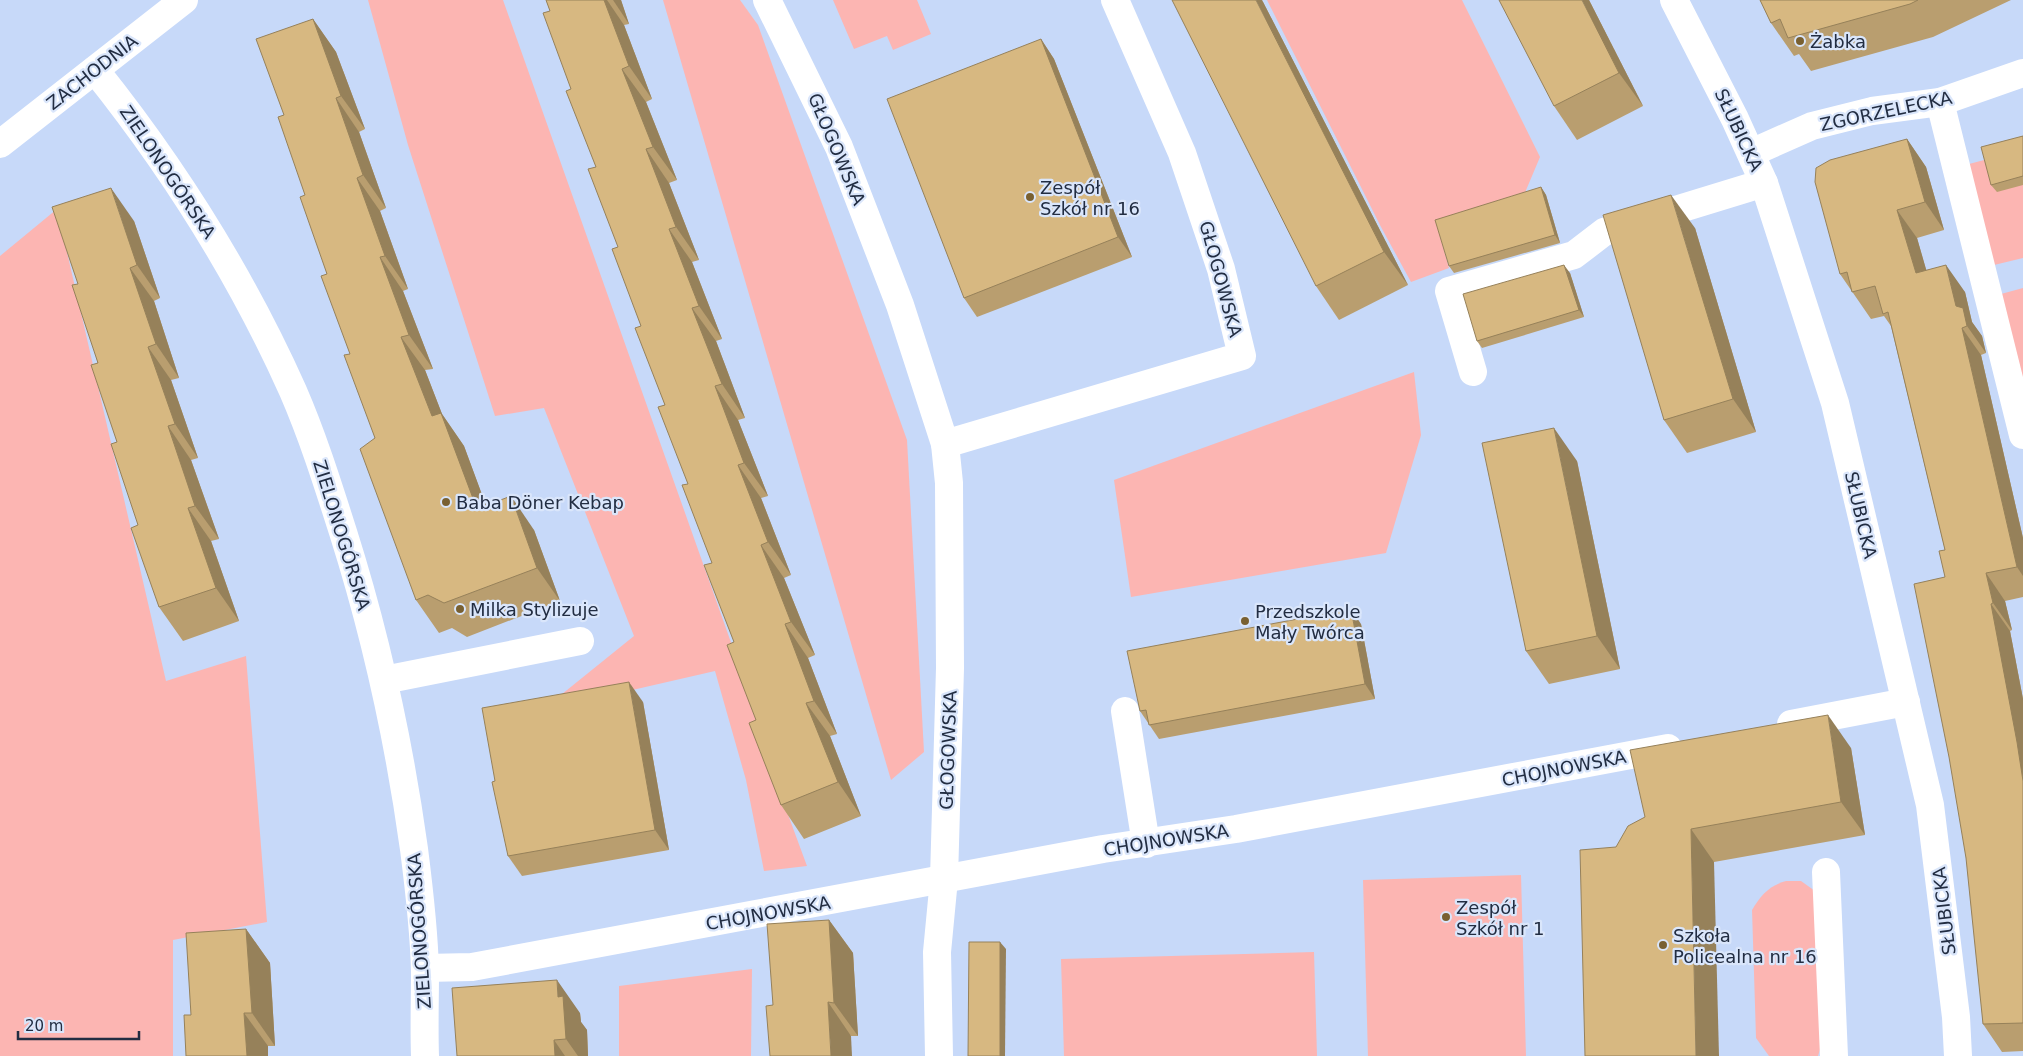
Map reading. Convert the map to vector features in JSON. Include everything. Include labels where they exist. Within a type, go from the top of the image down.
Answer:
[{"type":"street","name":"ZACHODNIA","points":[[0,144],[184,0]]},
{"type":"street","name":"GŁOGOWSKA","points":[[767,0],[838,147],[900,304],[945,444],[949,483],[950,668],[944,878],[937,952],[939,1056]]},
{"type":"street","name":"GŁOGOWSKA","points":[[945,444],[1242,356],[1221,269],[1182,153],[1115,0]]},
{"type":"street","name":"SŁUBICKA","points":[[1674,0],[1764,183],[1835,403],[1930,806],[1956,1017],[1958,1056]]},
{"type":"street","name":"ZIELONOGÓRSKA","points":[[95,70],[142,130],[187,193],[228,263],[294,393],[323,468],[360,587],[391,708],[414,849],[424,968],[425,1056]]},
{"type":"street","name":"ZGORZELECKA","points":[[1751,154],[1812,126],[1872,111],[1940,102],[2023,73]]},
{"type":"street","points":[[1940,102],[2023,435]]},
{"type":"street","points":[[1473,372],[1449,291],[1574,254],[1604,232],[1764,183]]},
{"type":"street","points":[[384,680],[580,641]]},
{"type":"street","points":[[1768,729],[1906,702]]},
{"type":"street","points":[[1125,711],[1146,844]]},
{"type":"street","name":"CHOJNOWSKA","points":[[424,968],[472,967],[1102,849],[1146,844],[1691,744]]},
{"type":"street","points":[[1826,872],[1834,1056]]},
{"type":"shaded area","points":[[368,0],[503,0],[739,665],[768,738],[766,755],[807,866],[764,871],[746,780],[715,671],[541,711],[634,636],[544,408],[495,416],[408,145]]},
{"type":"shaded area","points":[[663,0],[740,0],[758,25],[907,440],[924,752],[891,780]]},
{"type":"shaded area","points":[[833,0],[917,0],[931,34],[893,50],[887,36],[854,49]]},
{"type":"shaded area","points":[[1267,0],[1462,0],[1540,157],[1524,195],[1437,224],[1449,268],[1411,282],[1381,227]]},
{"type":"shaded area","points":[[1988,159],[2023,185],[2023,258],[1994,265],[1969,164]]},
{"type":"shaded area","points":[[57,209],[166,681],[246,656],[267,922],[173,940],[173,1056],[0,1056],[0,256]]},
{"type":"shaded area","points":[[2023,288],[2023,387],[2001,294]]},
{"type":"shaded area","points":[[1414,372],[1421,435],[1386,553],[1131,597],[1114,480]]},
{"type":"shaded area","points":[[1521,875],[1526,1056],[1368,1056],[1363,880]]},
{"type":"shaded area","points":[[1786,881],[1801,881],[1815,891],[1824,1037],[1818,1056],[1769,1056],[1756,1038],[1752,910],[1766,892]]},
{"type":"shaded area","points":[[1314,952],[1317,1056],[1064,1056],[1061,959]]},
{"type":"shaded area","points":[[752,969],[751,1056],[619,1056],[619,986]]},
{"type":"building","points":[[546,0],[604,0],[629,66],[622,69],[653,147],[646,149],[676,227],[669,229],[699,306],[692,308],[722,384],[715,386],[744,463],[738,465],[768,542],[761,545],[791,622],[785,624],[814,701],[806,703],[838,782],[781,805],[749,723],[756,720],[727,645],[734,642],[704,565],[712,563],[682,485],[688,484],[658,407],[665,405],[635,328],[641,326],[612,249],[618,247],[588,169],[596,167],[566,91],[571,89],[543,13],[550,11]]},
{"type":"building","points":[[1172,0],[1256,0],[1384,252],[1316,286]]},
{"type":"building","points":[[1499,0],[1582,0],[1619,73],[1554,106]]},
{"type":"building","points":[[1760,0],[1918,0],[1910,4],[1788,38],[1780,19],[1771,23]]},
{"type":"building","points":[[313,19],[341,96],[336,98],[363,175],[357,178],[385,256],[380,257],[409,335],[401,337],[432,416],[441,413],[477,509],[511,496],[537,568],[444,603],[428,595],[416,600],[360,449],[375,438],[344,355],[350,354],[321,276],[327,274],[300,197],[305,195],[278,117],[284,115],[256,39]]},
{"type":"building","points":[[1041,39],[1118,237],[964,298],[887,99]]},
{"type":"building","points":[[2023,136],[2023,176],[1991,185],[1981,147]]},
{"type":"building","points":[[1907,139],[1925,202],[1897,210],[1916,273],[1946,265],[1956,306],[1963,308],[1967,326],[1962,328],[2017,567],[1986,573],[1993,603],[1991,604],[2023,781],[2023,1023],[1983,1024],[1966,858],[1949,757],[1914,584],[1945,577],[1939,551],[1945,550],[1888,312],[1883,314],[1875,286],[1852,292],[1847,272],[1840,274],[1815,182],[1816,168],[1830,160]]},
{"type":"building","points":[[1541,187],[1555,235],[1449,266],[1435,220]]},
{"type":"building","points":[[111,188],[137,265],[130,268],[156,344],[148,347],[175,424],[168,426],[195,506],[188,508],[216,588],[159,607],[131,528],[138,525],[111,444],[117,442],[91,365],[98,363],[72,285],[78,284],[52,207]]},
{"type":"building","points":[[1671,195],[1733,399],[1664,420],[1603,215]]},
{"type":"building","points":[[1564,265],[1579,310],[1477,341],[1463,294]]},
{"type":"building","points":[[1554,428],[1597,636],[1526,651],[1482,443]]},
{"type":"building","points":[[1351,609],[1365,684],[1149,725],[1146,710],[1140,711],[1127,651]]},
{"type":"building","points":[[629,682],[655,830],[508,856],[492,782],[495,781],[482,708]]},
{"type":"building","points":[[1828,715],[1841,802],[1691,829],[1696,1056],[1585,1056],[1580,850],[1616,847],[1628,826],[1645,817],[1630,750]]},
{"type":"building","points":[[829,920],[834,1003],[828,1002],[831,1056],[770,1056],[766,1006],[773,1005],[767,924]]},
{"type":"building","points":[[246,929],[252,1013],[244,1013],[247,1056],[186,1056],[184,1015],[191,1015],[186,933]]},
{"type":"building","points":[[969,942],[1000,942],[1000,1056],[968,1056]]},
{"type":"building","points":[[557,980],[558,997],[563,996],[566,1039],[554,1040],[555,1056],[457,1056],[452,988]]},
{"type":"place","name":"Żabka","points":[[1800,41]]},
{"type":"place","name":"Zespół Szkół nr 16","points":[[1030,197]]},
{"type":"place","name":"Baba Döner Kebap","points":[[446,502]]},
{"type":"place","name":"Milka Stylizuje","points":[[460,609]]},
{"type":"place","name":"Przedszkole Mały Twórca","points":[[1245,621]]},
{"type":"place","name":"Zespół Szkół nr 1","points":[[1446,917]]},
{"type":"place","name":"Szkoła Policealna nr 16","points":[[1663,945]]}]
